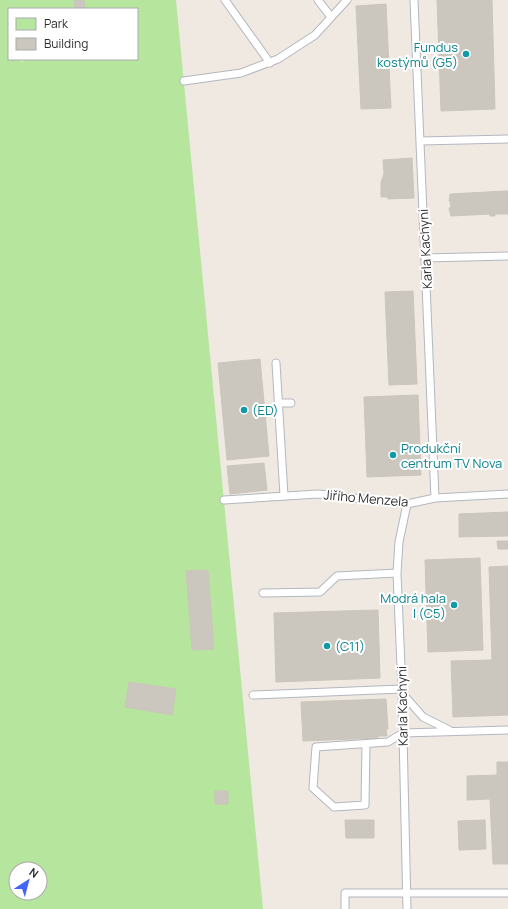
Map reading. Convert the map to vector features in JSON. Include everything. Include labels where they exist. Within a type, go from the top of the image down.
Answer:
[{"type":"lane","points":[[225,0],[270,63]]},
{"type":"lane","points":[[318,0],[331,17]]},
{"type":"lane","points":[[184,81],[242,73],[270,63],[315,35],[347,0]]},
{"type":"lane","name":"Karla Kachyni","points":[[414,0],[435,498]]},
{"type":"lane","points":[[420,141],[508,139]]},
{"type":"lane","points":[[425,258],[508,256]]},
{"type":"lane","points":[[276,363],[284,496]]},
{"type":"lane","points":[[278,403],[291,403]]},
{"type":"lane","name":"Jiřího Menzela","points":[[224,500],[284,496],[318,491],[407,504],[435,498],[508,494]]},
{"type":"lane","name":"Karla Kachyni","points":[[407,504],[399,542],[396,573],[402,691],[407,909]]},
{"type":"lane","points":[[263,593],[320,592],[337,576],[396,573]]},
{"type":"lane","points":[[253,695],[402,691],[422,716],[451,731]]},
{"type":"lane","points":[[366,744],[365,805],[334,806],[313,788],[316,747],[388,742],[403,733],[508,730]]},
{"type":"lane","points":[[345,909],[345,893],[508,893]]},
{"type":"green space","points":[[0,0],[74,0],[75,8],[8,8],[8,60],[20,60],[21,62],[25,60],[138,60],[138,8],[85,8],[84,0],[176,0],[263,909],[0,909]],"holes":[[[208,570],[214,649],[192,650],[186,571]],[[130,682],[176,689],[172,715],[126,707]],[[215,791],[228,791],[228,804],[215,804]]]},
{"type":"building","points":[[74,0],[84,0],[85,8],[75,8]]},
{"type":"building","name":"Fundus kostýmů (G5)","points":[[437,0],[492,0],[495,109],[441,111]]},
{"type":"building","points":[[386,4],[391,108],[361,109],[356,6]]},
{"type":"building","points":[[412,158],[414,198],[388,199],[387,197],[381,197],[381,182],[384,174],[383,160]]},
{"type":"building","points":[[508,191],[508,214],[495,214],[495,216],[490,216],[490,214],[451,216],[449,208],[451,208],[449,201],[450,194]]},
{"type":"building","points":[[413,291],[417,384],[389,385],[385,292]]},
{"type":"building","name":"(ED)","points":[[260,359],[269,456],[227,460],[218,363]]},
{"type":"building","name":"Produkční centrum TV Nova","points":[[418,395],[421,475],[367,477],[364,397]]},
{"type":"building","points":[[264,463],[267,490],[230,494],[227,466]]},
{"type":"building","points":[[508,512],[508,536],[459,537],[459,514]]},
{"type":"building","points":[[497,541],[508,541],[508,549],[498,549]]},
{"type":"building","name":"Modrá hala I (C5)","points":[[480,558],[483,650],[428,652],[425,560]]},
{"type":"building","points":[[508,566],[508,715],[453,717],[451,661],[492,660],[489,567]]},
{"type":"building","points":[[208,570],[214,649],[192,650],[186,571]]},
{"type":"building","name":"(C11)","points":[[378,610],[380,678],[276,682],[274,613]]},
{"type":"building","points":[[129,682],[176,689],[172,715],[125,707]]},
{"type":"building","points":[[386,699],[387,736],[378,736],[378,738],[303,741],[301,702]]},
{"type":"building","points":[[497,762],[508,762],[508,864],[493,864],[490,799],[467,800],[467,776],[497,775]]},
{"type":"building","points":[[215,791],[228,791],[228,804],[215,804]]},
{"type":"building","points":[[345,820],[374,820],[374,838],[346,838]]},
{"type":"building","points":[[485,820],[486,849],[459,850],[458,821]]},
{"type":"place","name":"Fundus kostýmů (G5)","points":[[466,54]]},
{"type":"place","name":"(ED)","points":[[244,410]]},
{"type":"place","name":"Produkční centrum TV Nova","points":[[393,455]]},
{"type":"place","name":"Modrá hala I (C5)","points":[[454,605]]},
{"type":"place","name":"(C11)","points":[[327,646]]}]
